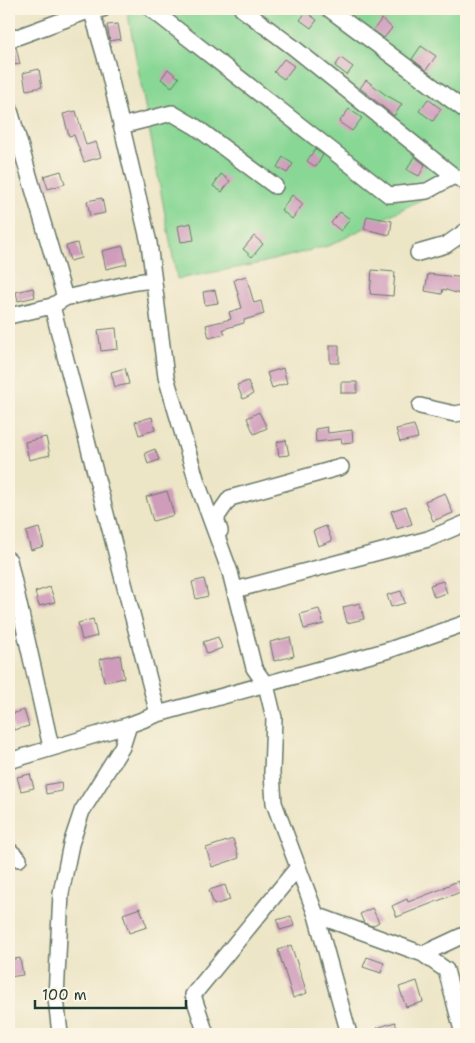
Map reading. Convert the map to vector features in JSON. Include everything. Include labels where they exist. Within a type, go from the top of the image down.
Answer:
[{"type":"street","points":[[9,40],[95,9],[149,243],[166,377],[197,482],[230,572]]},
{"type":"street","points":[[151,9],[389,195],[427,191],[460,179]]},
{"type":"street","points":[[242,9],[460,179]]},
{"type":"street","points":[[329,9],[466,111]]},
{"type":"street","points":[[9,107],[59,302],[158,714]]},
{"type":"street","points":[[121,126],[172,113],[196,127],[275,186]]},
{"type":"street","points":[[418,253],[446,245],[466,232]]},
{"type":"street","points":[[9,316],[136,282],[153,280]]},
{"type":"street","points":[[420,406],[455,414],[466,412]]},
{"type":"street","points":[[341,468],[230,498],[216,518],[254,668],[266,685],[274,718],[272,774],[274,804],[316,915],[349,1034]]},
{"type":"street","points":[[235,590],[428,539],[466,523]]},
{"type":"street","points":[[9,560],[51,747]]},
{"type":"street","points":[[9,761],[129,725],[158,714],[388,650],[466,623]]},
{"type":"street","points":[[60,1034],[56,998],[61,893],[71,844],[82,811],[122,747],[129,725]]},
{"type":"street","points":[[206,1034],[193,995],[298,867]]},
{"type":"street","points":[[316,915],[423,954],[446,970],[464,1034]]},
{"type":"street","points":[[423,954],[466,934]]},
{"type":"green space","points":[[127,9],[466,9],[466,192],[456,182],[331,245],[257,264],[177,279]]},
{"type":"building","points":[[306,12],[317,20],[311,28],[300,20]]},
{"type":"building","points":[[382,19],[392,28],[384,38],[373,30]]},
{"type":"building","points":[[118,24],[121,39],[110,41],[107,25]]},
{"type":"building","points":[[421,46],[436,56],[426,70],[412,59]]},
{"type":"building","points":[[16,47],[20,64],[12,65],[9,49]]},
{"type":"building","points":[[341,58],[353,67],[347,75],[335,66]]},
{"type":"building","points":[[284,59],[294,66],[284,79],[274,72]]},
{"type":"building","points":[[39,69],[42,87],[26,90],[23,73]]},
{"type":"building","points":[[168,69],[179,78],[172,87],[161,79]]},
{"type":"building","points":[[366,80],[402,104],[394,116],[360,88]]},
{"type":"building","points":[[428,99],[441,109],[433,121],[419,111]]},
{"type":"building","points":[[349,109],[362,118],[352,131],[339,122]]},
{"type":"building","points":[[76,111],[86,145],[96,142],[101,157],[84,162],[74,135],[69,136],[63,114]]},
{"type":"building","points":[[315,149],[323,155],[316,167],[307,161]]},
{"type":"building","points":[[414,156],[425,165],[419,176],[407,170]]},
{"type":"building","points":[[283,157],[293,164],[287,173],[277,167]]},
{"type":"building","points":[[61,171],[65,184],[48,189],[44,176]]},
{"type":"building","points":[[221,174],[230,181],[222,192],[213,186]]},
{"type":"building","points":[[292,195],[303,204],[292,219],[281,210]]},
{"type":"building","points":[[102,198],[105,213],[90,216],[87,201]]},
{"type":"building","points":[[340,212],[350,219],[341,231],[331,223]]},
{"type":"building","points":[[367,216],[392,221],[390,235],[364,229]]},
{"type":"building","points":[[191,223],[194,240],[181,242],[178,226]]},
{"type":"building","points":[[254,236],[263,244],[252,257],[243,249]]},
{"type":"building","points":[[77,243],[81,258],[70,261],[66,246]]},
{"type":"building","points":[[123,246],[127,264],[106,269],[102,251]]},
{"type":"building","points":[[372,270],[395,272],[393,296],[370,294]]},
{"type":"building","points":[[428,274],[466,278],[466,296],[443,289],[442,294],[425,291]]},
{"type":"building","points":[[246,276],[254,303],[261,301],[264,314],[244,320],[244,323],[223,329],[225,334],[209,338],[206,325],[231,319],[229,312],[242,308],[234,280]]},
{"type":"building","points":[[33,288],[35,297],[18,301],[16,292]]},
{"type":"building","points":[[215,290],[218,303],[205,305],[203,292]]},
{"type":"building","points":[[116,328],[118,349],[101,351],[98,330]]},
{"type":"building","points":[[330,345],[339,345],[339,363],[330,363]]},
{"type":"building","points":[[125,368],[129,384],[115,387],[111,372]]},
{"type":"building","points":[[283,368],[287,383],[272,388],[267,373]]},
{"type":"building","points":[[248,381],[253,394],[243,399],[237,385]]},
{"type":"building","points":[[341,382],[357,382],[357,393],[341,393]]},
{"type":"building","points":[[259,412],[267,428],[254,434],[247,418]]},
{"type":"building","points":[[152,417],[155,430],[139,435],[135,422]]},
{"type":"building","points":[[414,425],[418,438],[400,442],[396,429]]},
{"type":"building","points":[[327,427],[328,433],[352,430],[353,442],[342,443],[341,439],[316,442],[315,429]]},
{"type":"building","points":[[46,437],[50,455],[29,460],[25,442]]},
{"type":"building","points":[[286,440],[289,455],[279,456],[277,442]]},
{"type":"building","points":[[155,449],[159,460],[148,464],[145,453]]},
{"type":"building","points":[[167,491],[174,515],[153,521],[146,497]]},
{"type":"building","points":[[445,493],[453,513],[433,521],[425,501]]},
{"type":"building","points":[[406,506],[412,524],[397,529],[391,511]]},
{"type":"building","points":[[326,526],[332,541],[318,546],[313,531]]},
{"type":"building","points":[[39,528],[44,546],[31,550],[26,532]]},
{"type":"building","points":[[204,579],[208,596],[196,599],[192,582]]},
{"type":"building","points":[[443,581],[447,593],[434,597],[430,585]]},
{"type":"building","points":[[50,587],[55,602],[39,606],[35,592]]},
{"type":"building","points":[[401,591],[405,603],[391,607],[387,595]]},
{"type":"building","points":[[360,603],[364,619],[347,623],[343,607]]},
{"type":"building","points":[[319,609],[324,624],[304,629],[300,614]]},
{"type":"building","points":[[93,619],[97,636],[82,640],[78,623]]},
{"type":"building","points":[[218,637],[222,648],[207,654],[203,642]]},
{"type":"building","points":[[290,637],[294,656],[274,661],[270,642]]},
{"type":"building","points":[[120,655],[124,678],[104,682],[100,659]]},
{"type":"building","points":[[24,710],[29,726],[14,730],[9,715]]},
{"type":"building","points":[[30,774],[34,788],[21,791],[17,777]]},
{"type":"building","points":[[61,782],[62,791],[46,794],[45,785]]},
{"type":"building","points":[[233,839],[239,858],[212,867],[206,848]]},
{"type":"building","points":[[458,881],[463,891],[397,917],[392,906],[407,899],[408,902]]},
{"type":"building","points":[[225,885],[230,900],[214,905],[209,890]]},
{"type":"building","points":[[140,908],[147,927],[129,933],[123,914]]},
{"type":"building","points":[[372,908],[379,922],[372,926],[364,923],[360,914]]},
{"type":"building","points":[[291,916],[294,926],[280,930],[277,920]]},
{"type":"building","points":[[291,945],[307,993],[293,998],[278,950]]},
{"type":"building","points":[[367,957],[384,963],[381,973],[363,967]]},
{"type":"building","points":[[20,958],[23,975],[9,977],[9,960]]},
{"type":"building","points":[[417,981],[423,1002],[406,1007],[399,987]]},
{"type":"building","points":[[395,1022],[399,1034],[379,1034],[377,1028]]}]
